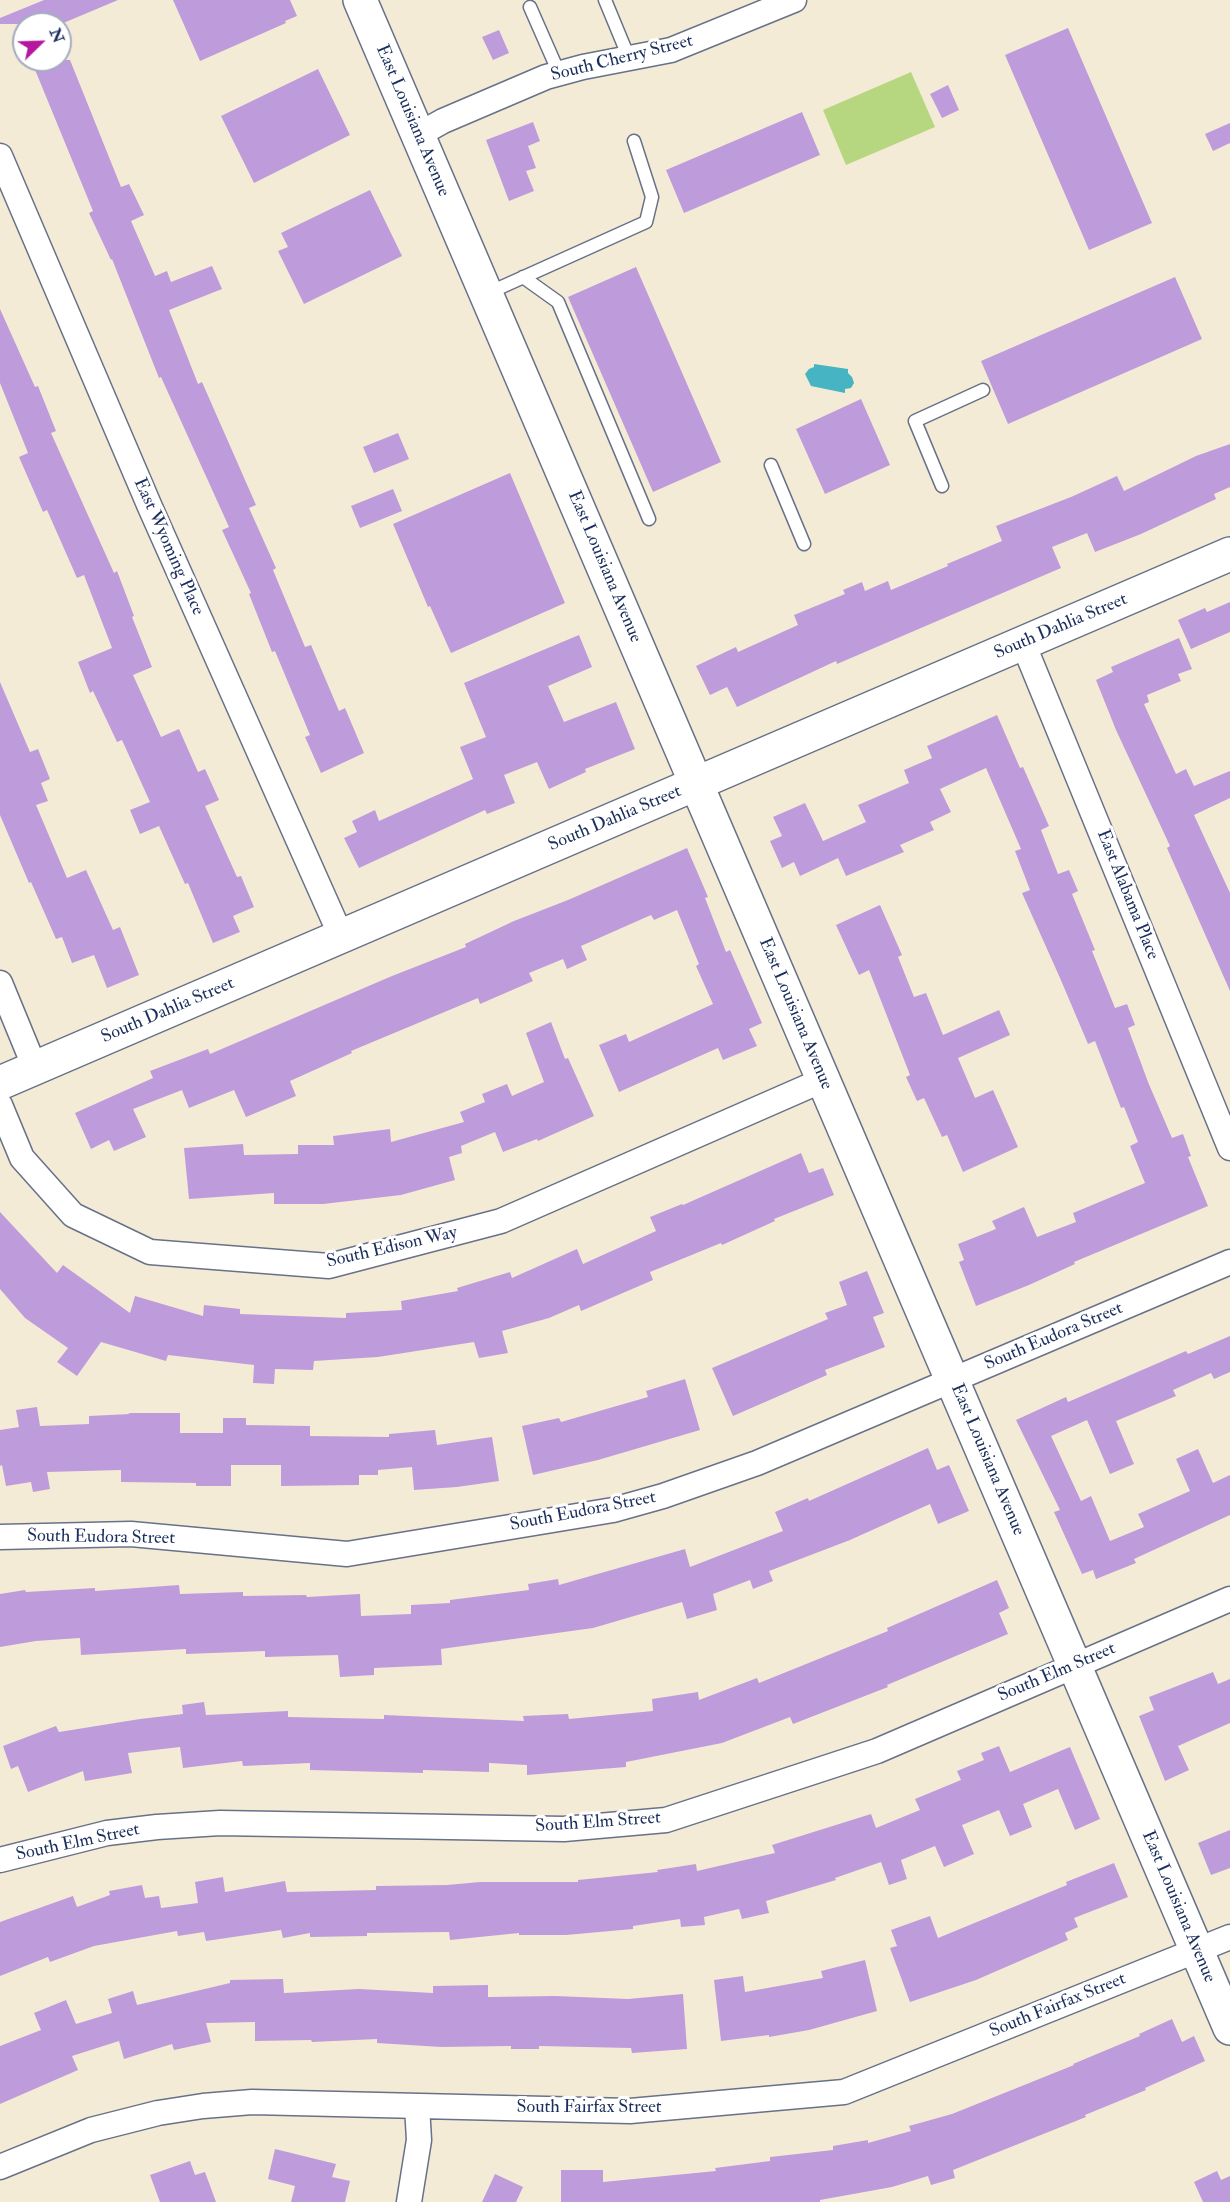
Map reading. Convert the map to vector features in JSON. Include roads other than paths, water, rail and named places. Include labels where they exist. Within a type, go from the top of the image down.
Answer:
[{"type":"street","name":"East Louisiana Avenue","points":[[360,0],[1230,2028]]},
{"type":"street","name":"South Cherry Street","points":[[418,135],[453,116],[559,73],[658,53],[692,43],[794,0]]},
{"type":"street","name":"East Wyoming Place","points":[[0,156],[150,507],[341,936]]},
{"type":"street","name":"South Dahlia Street","points":[[0,1083],[1230,554]]},
{"type":"street","name":"East Alabama Place","points":[[1023,643],[1230,1148]]},
{"type":"street","points":[[0,983],[35,1068]]},
{"type":"street","name":"South Edison Way","points":[[0,1105],[22,1158],[73,1215],[150,1252],[329,1266],[501,1221],[823,1080]]},
{"type":"street","name":"South Eudora Street","points":[[0,1537],[131,1534],[347,1554],[613,1510],[663,1496],[757,1464],[1230,1262]]},
{"type":"street","name":"South Elm Street","points":[[0,1860],[107,1833],[220,1823],[564,1829],[666,1820],[877,1751],[1230,1599]]},
{"type":"street","name":"South Fairfax Street","points":[[0,2167],[91,2130],[158,2113],[203,2106],[252,2102],[630,2111],[844,2092],[1230,1937]]},
{"type":"street","points":[[409,2202],[419,2140],[417,2106]]},
{"type":"lane","points":[[605,0],[629,58]]},
{"type":"lane","points":[[530,7],[559,73]]},
{"type":"lane","points":[[486,294],[645,222],[652,197],[634,141]]},
{"type":"lane","points":[[523,278],[558,302],[649,519]]},
{"type":"lane","points":[[942,486],[915,421],[983,390]]},
{"type":"lane","points":[[771,465],[804,544]]},
{"type":"water","points":[[814,364],[848,369],[854,383],[851,388],[845,389],[845,393],[811,386],[805,374],[814,367]]}]
